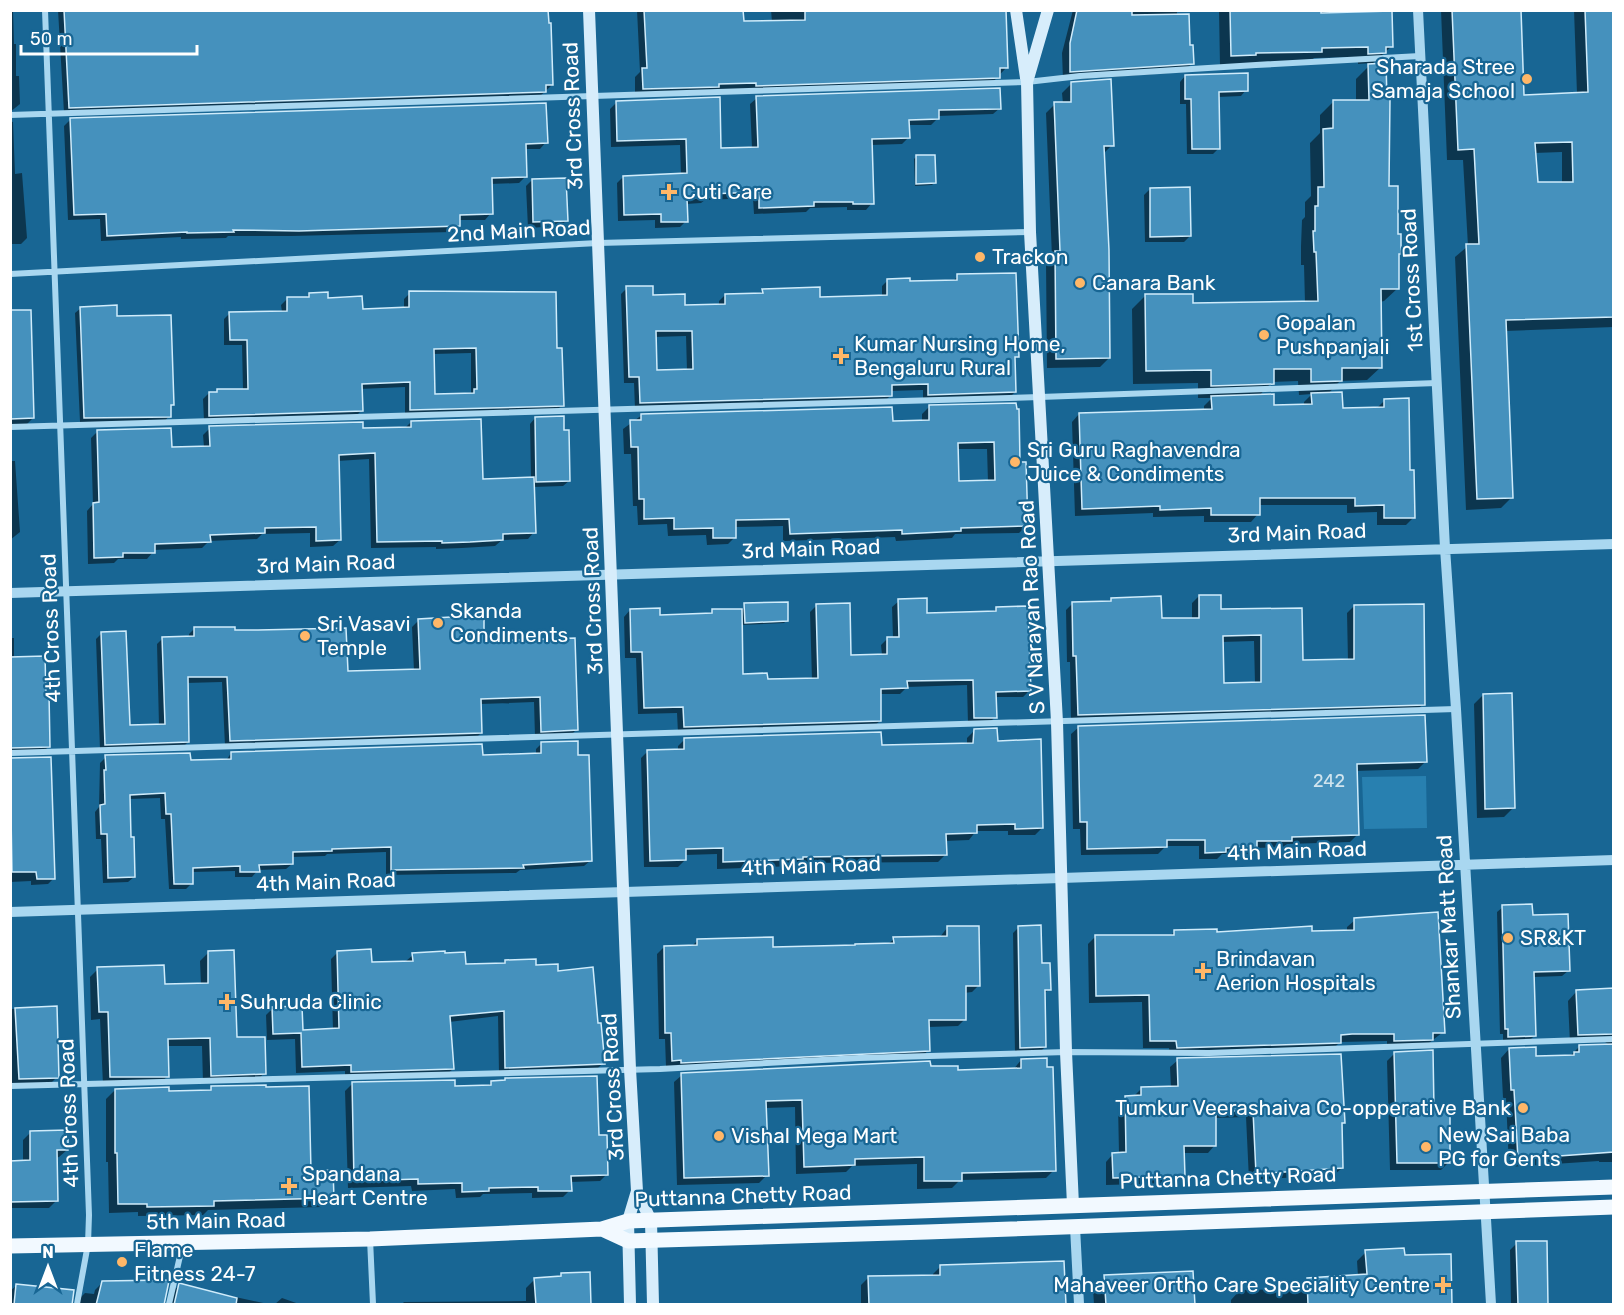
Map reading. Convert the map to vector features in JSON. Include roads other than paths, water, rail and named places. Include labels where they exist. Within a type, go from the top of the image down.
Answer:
[{"type":"main road","name":"3rd Cross Road","points":[[589,10],[630,1070],[637,1191]]},
{"type":"main road","points":[[1016,10],[1027,82]]},
{"type":"main road","name":"S V Narayan Rao Road","points":[[1048,10],[1027,82],[1030,232],[1058,722],[1066,1052],[1073,1205]]},
{"type":"main road","name":"Puttanna Chetty Road","points":[[602,1229],[628,1221],[1614,1187]]},
{"type":"main road","points":[[630,1305],[628,1221],[637,1191]]},
{"type":"main road","points":[[637,1191],[651,1221],[653,1305]]},
{"type":"main road","name":"Puttanna Chetty Road","points":[[602,1229],[628,1241],[1614,1207]]},
{"type":"main road","name":"5th Main Road","points":[[10,1246],[370,1239],[602,1229]]},
{"type":"street","name":"4th Cross Road","points":[[45,10],[88,1244],[77,1305]]},
{"type":"street","name":"1st Cross Road","points":[[1418,10],[1444,548]]},
{"type":"street","points":[[10,115],[1027,82],[1041,79],[1420,56]]},
{"type":"street","name":"2nd Main Road","points":[[10,274],[598,243],[1030,232]]},
{"type":"street","points":[[10,427],[1040,397],[1437,382]]},
{"type":"street","name":"3rd Main Road","points":[[10,593],[1614,543]]},
{"type":"street","name":"Shankar Matt Road","points":[[1444,548],[1456,709],[1491,1305]]},
{"type":"street","points":[[10,753],[1456,709]]},
{"type":"street","name":"4th Main Road","points":[[10,912],[1614,860]]},
{"type":"street","points":[[10,1086],[630,1070],[860,1058],[1066,1052],[1209,1053],[1614,1039]]},
{"type":"street","points":[[1075,1227],[1079,1305]]},
{"type":"street","points":[[370,1239],[372,1305]]},
{"type":"street","points":[[169,1305],[183,1242]]},
{"type":"place","name":"Sharada Stree Samaja School","points":[[1527,79]]},
{"type":"place","name":"Cuti Care","points":[[669,192]]},
{"type":"place","name":"Trackon","points":[[980,257]]},
{"type":"place","name":"Canara Bank","points":[[1080,283]]},
{"type":"place","name":"Gopalan Pushpanjali","points":[[1264,335]]},
{"type":"place","name":"Kumar Nursing Home, Bengaluru Rural","points":[[841,356]]},
{"type":"place","name":"Sri Guru Raghavendra Juice & Condiments","points":[[1015,462]]},
{"type":"place","name":"Skanda Condiments","points":[[438,623]]},
{"type":"place","name":"Sri Vasavi Temple","points":[[305,636]]},
{"type":"place","name":"SR&KT","points":[[1508,938]]},
{"type":"place","name":"Brindavan Aerion Hospitals","points":[[1203,971]]},
{"type":"place","name":"Suhruda Clinic","points":[[227,1002]]},
{"type":"place","name":"Tumkur Veerashaiva Co-opperative Bank","points":[[1523,1108]]},
{"type":"place","name":"Vishal Mega Mart","points":[[719,1136]]},
{"type":"place","name":"New Sai Baba PG for Gents","points":[[1426,1147]]},
{"type":"place","name":"Spandana Heart Centre","points":[[289,1186]]},
{"type":"place","name":"Flame Fitness 24-7","points":[[122,1262]]},
{"type":"place","name":"Mahaveer Ortho Care Speciality Centre","points":[[1443,1285]]}]
